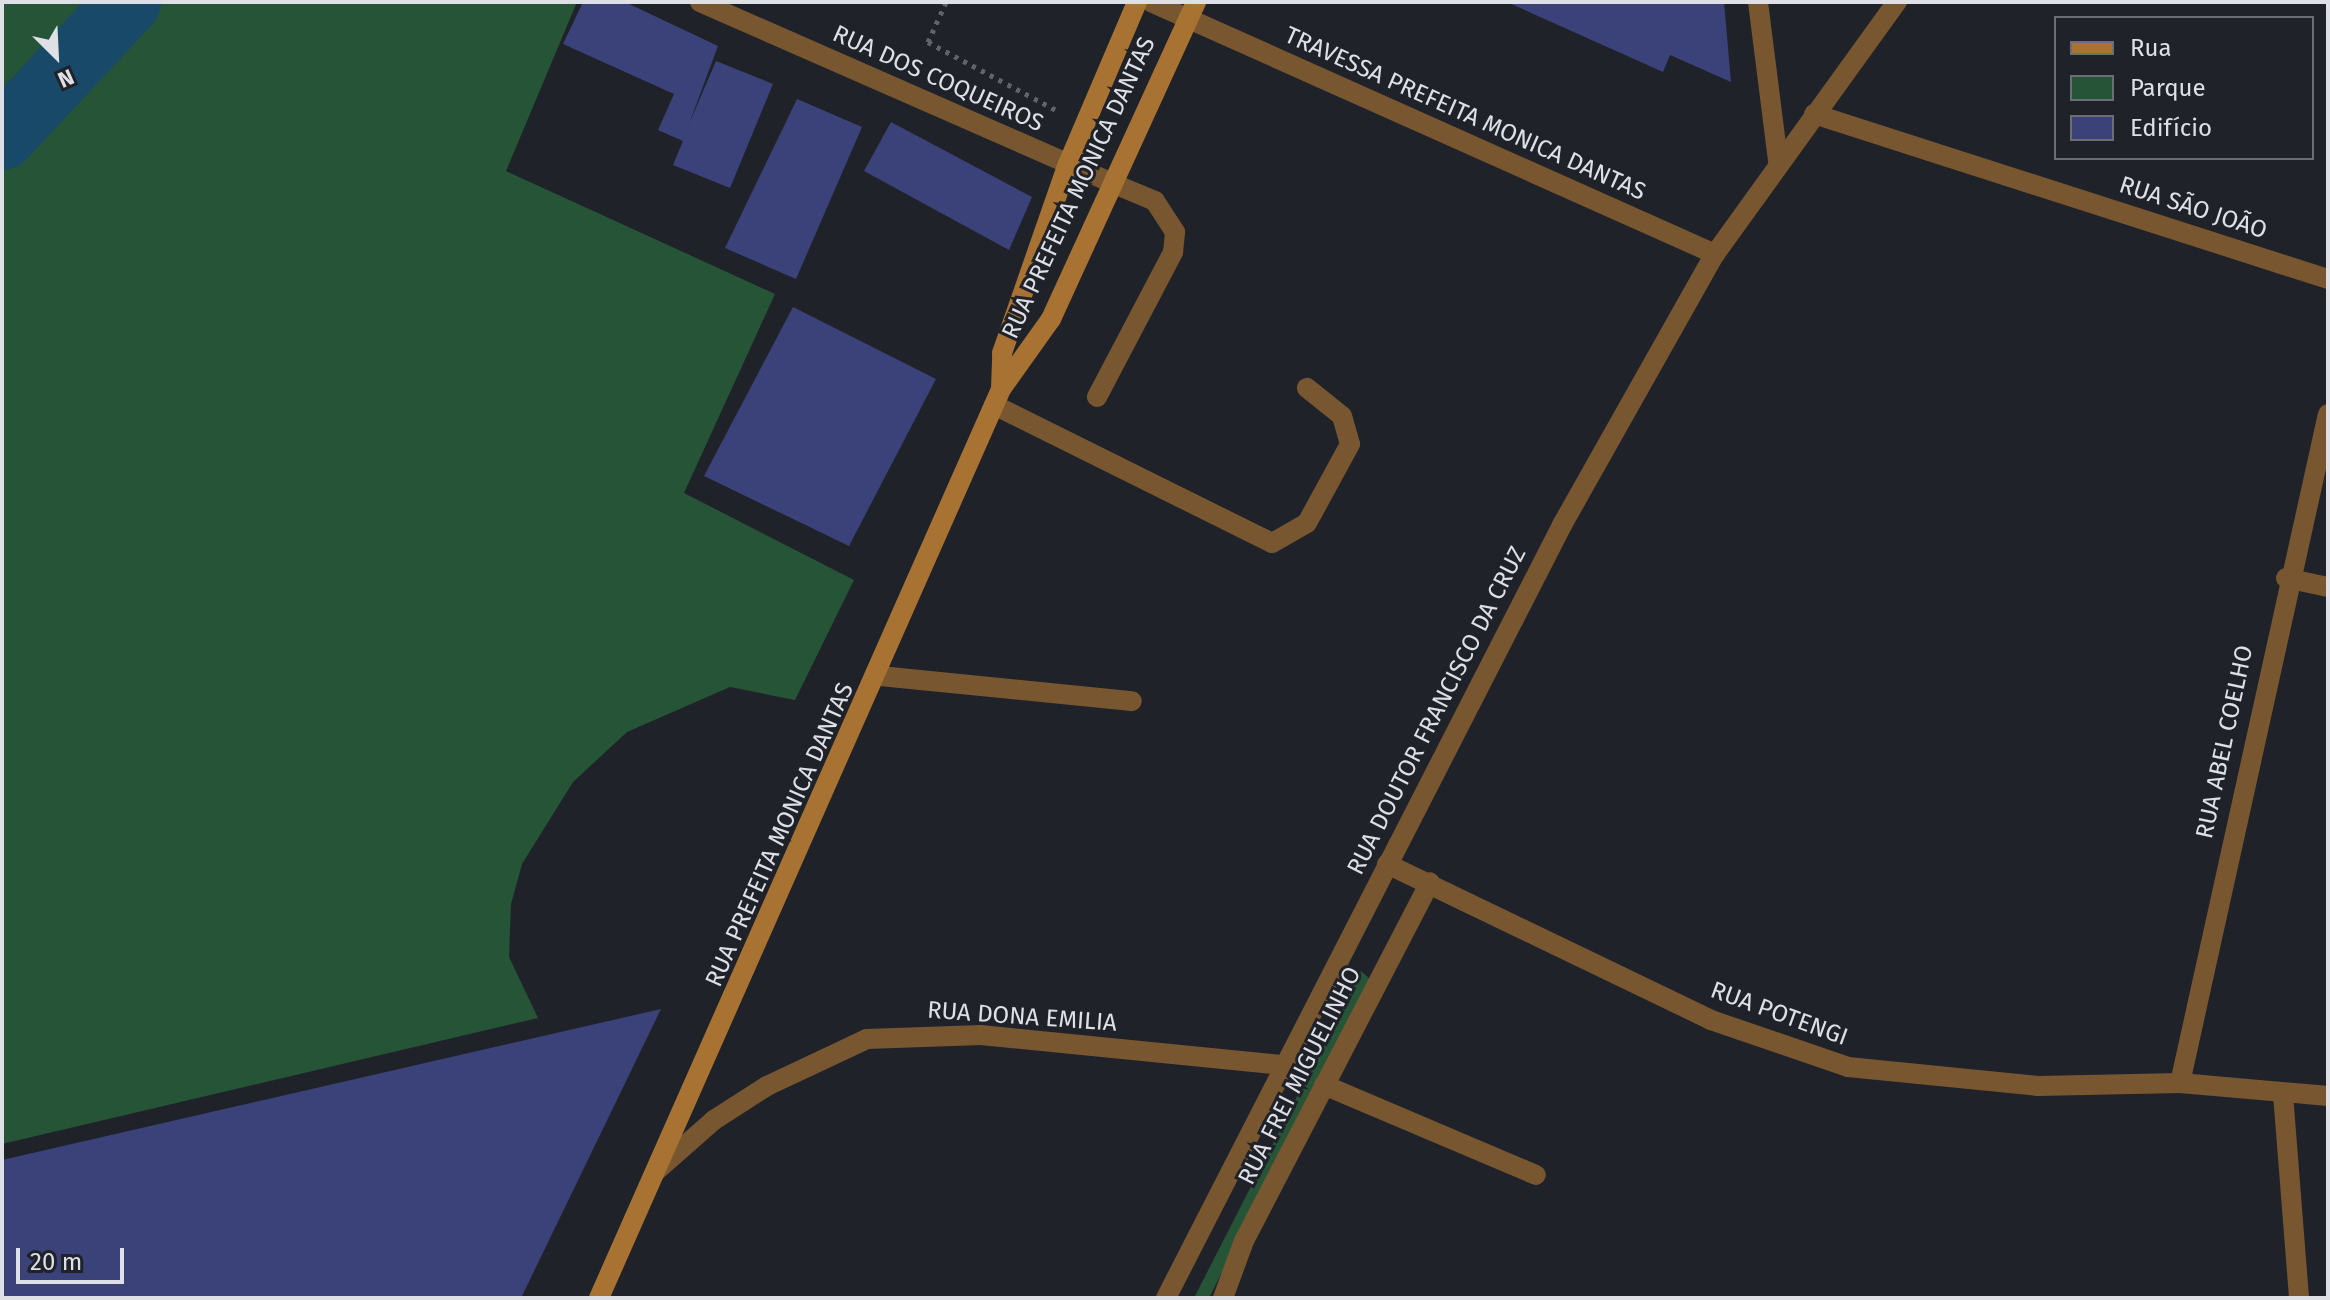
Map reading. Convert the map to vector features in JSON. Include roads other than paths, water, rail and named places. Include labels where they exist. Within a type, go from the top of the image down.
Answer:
[{"type":"main road","name":"RUA PREFEITA MONICA DANTAS","points":[[998,397],[1002,353],[1068,164],[1137,2]]},
{"type":"main road","name":"RUA PREFEITA MONICA DANTAS","points":[[599,1298],[880,676],[998,397],[1051,319],[1191,10]]},
{"type":"street","name":"RUA DOS COQUEIROS","points":[[700,2],[1155,201],[1175,232],[1173,252],[1097,397]]},
{"type":"street","name":"TRAVESSA PREFEITA MONICA DANTAS","points":[[1151,2],[1191,10],[1715,254]]},
{"type":"street","points":[[1758,2],[1778,161]]},
{"type":"street","name":"RUA DOUTOR FRANCISCO DA CRUZ","points":[[1166,1298],[1281,1065],[1562,525],[1715,254],[1778,161],[1897,2]]},
{"type":"street","name":"RUA SÃO JOÃO","points":[[1814,114],[2328,279]]},
{"type":"street","points":[[998,397],[1272,543],[1307,523],[1350,444],[1342,416],[1307,388]]},
{"type":"street","name":"RUA ABEL COELHO","points":[[2180,1083],[2286,578],[2328,414]]},
{"type":"street","points":[[2286,578],[2328,587]]},
{"type":"street","points":[[880,676],[1132,701]]},
{"type":"street","name":"RUA POTENGI","points":[[1387,864],[1430,882],[1711,1020],[1848,1067],[2038,1086],[2180,1083],[2328,1096]]},
{"type":"street","name":"RUA FREI MIGUELINHO","points":[[1223,1298],[1324,1085],[1430,882]]},
{"type":"street","name":"RUA DONA EMILIA","points":[[655,1172],[714,1120],[767,1086],[867,1039],[981,1035],[1281,1065]]},
{"type":"street","points":[[1324,1085],[1536,1175]]},
{"type":"street","points":[[2283,1094],[2299,1298]]},
{"type":"waterway","points":[[2,137],[128,2]]}]
